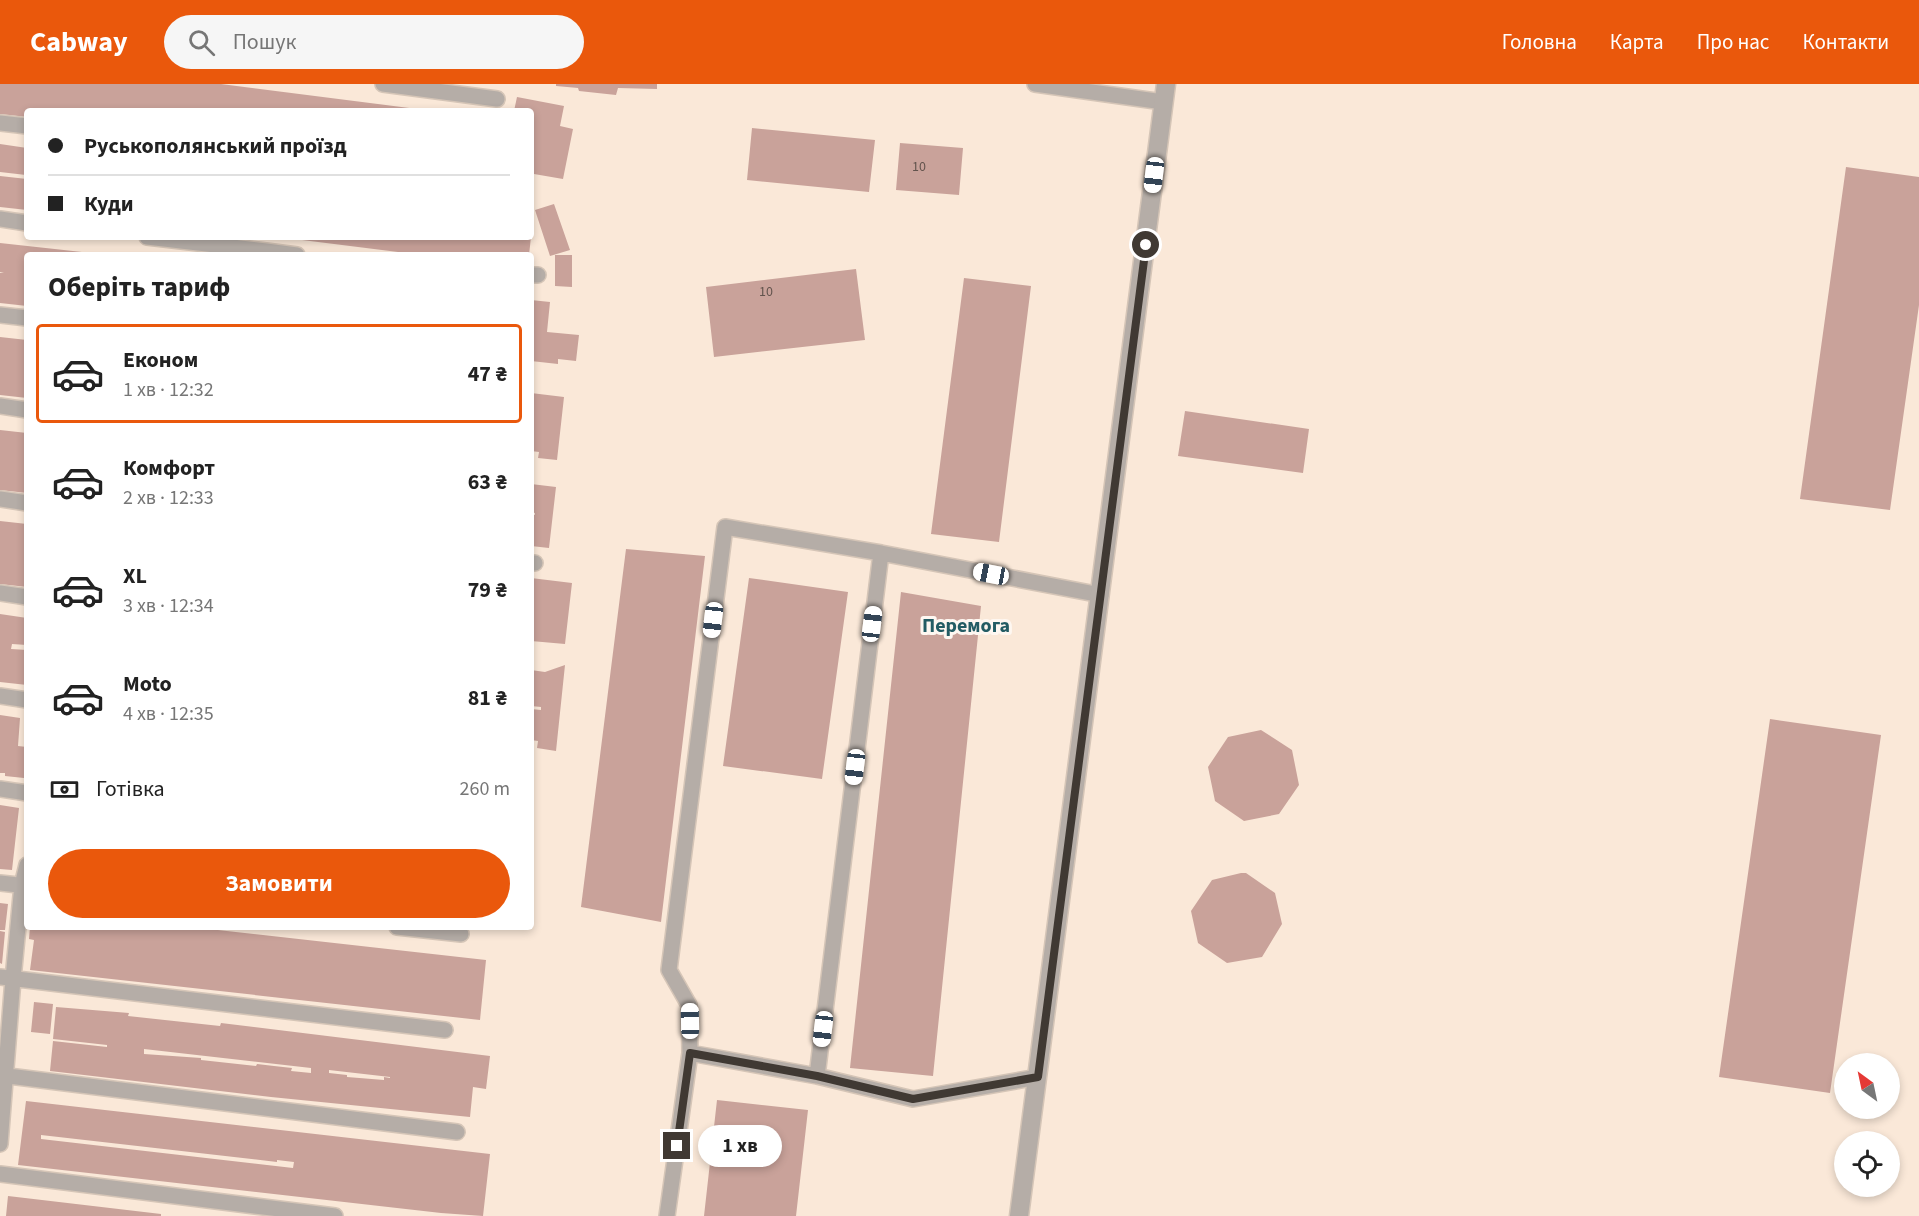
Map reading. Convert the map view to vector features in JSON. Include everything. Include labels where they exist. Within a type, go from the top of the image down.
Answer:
[{"type":"street","points":[[1019,1216],[1101,595],[1164,93]]},
{"type":"lane","points":[[384,84],[497,99]]},
{"type":"lane","points":[[1035,84],[1164,93]]},
{"type":"lane","points":[[0,123],[24,126]]},
{"type":"lane","points":[[0,219],[24,222]]},
{"type":"lane","points":[[169,240],[259,252]]},
{"type":"lane","points":[[0,315],[24,318]]},
{"type":"lane","points":[[0,406],[24,410]]},
{"type":"lane","points":[[0,499],[24,503]]},
{"type":"lane","points":[[667,1216],[690,1053],[689,1005],[669,970],[725,527],[881,553],[1101,595]]},
{"type":"lane","points":[[817,1076],[881,553]]},
{"type":"lane","points":[[0,594],[24,597]]},
{"type":"lane","points":[[0,696],[24,700]]},
{"type":"lane","points":[[0,789],[24,793]]},
{"type":"lane","points":[[0,883],[24,886]]},
{"type":"lane","points":[[0,1144],[6,978],[24,891]]},
{"type":"lane","points":[[424,930],[461,934]]},
{"type":"lane","points":[[6,978],[446,1030]]},
{"type":"lane","points":[[690,1053],[817,1076],[913,1099],[1038,1077]]},
{"type":"lane","points":[[3,1075],[457,1132]]},
{"type":"lane","points":[[0,1174],[335,1216]]},
{"type":"building","points":[[0,84],[221,84],[409,108],[24,108],[24,117],[0,114]]},
{"type":"building","points":[[556,84],[657,84],[657,89],[618,88],[616,95],[579,91],[578,88],[556,86]]},
{"type":"building","points":[[517,97],[564,106],[560,126],[573,129],[563,179],[534,174],[534,108],[515,108]]},
{"type":"building","points":[[752,128],[875,140],[869,192],[747,180]]},
{"type":"building","points":[[900,143],[963,148],[959,195],[896,190]]},
{"type":"building","points":[[0,144],[24,148],[24,175],[0,172]]},
{"type":"building","points":[[1846,167],[1919,177],[1919,305],[1890,510],[1800,499]]},
{"type":"building","points":[[0,176],[24,179],[24,210],[0,207]]},
{"type":"building","points":[[554,204],[570,250],[550,256],[535,210]]},
{"type":"building","points":[[302,240],[531,240],[529,252],[398,252]]},
{"type":"building","points":[[0,243],[82,252],[24,252],[24,306],[0,303],[0,273],[4,272],[0,272]]},
{"type":"building","points":[[555,255],[572,255],[572,287],[555,286]]},
{"type":"building","points":[[856,269],[865,340],[714,357],[706,287]]},
{"type":"building","points":[[964,278],[1031,286],[999,542],[931,534]]},
{"type":"building","points":[[534,300],[550,302],[547,332],[579,335],[576,361],[558,359],[558,364],[534,361]]},
{"type":"building","points":[[0,337],[24,340],[24,398],[0,395]]},
{"type":"building","points":[[534,393],[564,397],[557,460],[538,458],[539,452],[534,451]]},
{"type":"building","points":[[1185,411],[1309,429],[1303,473],[1178,456]]},
{"type":"building","points":[[0,430],[24,433],[24,493],[0,490]]},
{"type":"building","points":[[534,484],[556,487],[549,548],[534,546]]},
{"type":"building","points":[[0,521],[24,524],[24,587],[0,584]]},
{"type":"building","points":[[626,549],[705,556],[661,922],[581,907]]},
{"type":"building","points":[[534,578],[572,583],[565,644],[534,641]]},
{"type":"building","points":[[749,578],[848,592],[822,779],[723,766]]},
{"type":"building","points":[[901,592],[981,606],[933,1076],[850,1068]]},
{"type":"building","points":[[0,614],[24,618],[24,645],[12,644],[11,649],[24,650],[24,685],[0,682]]},
{"type":"building","points":[[565,665],[556,751],[537,748],[538,741],[534,740],[534,709],[541,710],[541,707],[534,706],[534,670],[545,672]]},
{"type":"building","points":[[0,715],[20,718],[18,746],[24,747],[24,778],[5,776],[5,773],[0,773]]},
{"type":"building","points":[[1770,719],[1881,735],[1830,1093],[1719,1077]]},
{"type":"building","points":[[1261,730],[1292,750],[1299,785],[1279,814],[1244,821],[1215,801],[1208,767],[1228,737]]},
{"type":"building","points":[[0,805],[19,808],[12,870],[0,869]]},
{"type":"building","points":[[1246,873],[1275,893],[1282,924],[1262,957],[1227,963],[1198,943],[1191,911],[1212,880]]},
{"type":"building","points":[[0,903],[8,904],[5,930],[0,930]]},
{"type":"building","points":[[30,930],[218,930],[486,960],[480,1020],[30,970],[34,940],[29,939]]},
{"type":"building","points":[[0,931],[5,932],[2,964],[0,963]]},
{"type":"building","points":[[34,1002],[53,1004],[50,1034],[31,1032]]},
{"type":"building","points":[[56,1007],[129,1013],[128,1016],[220,1026],[221,1023],[490,1056],[486,1089],[473,1087],[470,1117],[50,1071],[53,1041],[107,1047],[107,1045],[53,1039]],"holes":[[[144,1049],[311,1068],[311,1073],[291,1071],[292,1068],[257,1064],[256,1066],[201,1060],[201,1058],[144,1054]],[[329,1070],[390,1077],[390,1078],[384,1077],[384,1080],[347,1077],[347,1075],[329,1073]]]},
{"type":"building","points":[[717,1100],[808,1110],[796,1216],[704,1216]]},
{"type":"building","points":[[26,1101],[490,1154],[483,1216],[18,1165]],"holes":[[[41,1135],[277,1162],[277,1160],[294,1162],[293,1168],[41,1139]]]},
{"type":"building","points":[[8,1196],[161,1214],[161,1216],[6,1216]]},
{"type":"district","name":"Перемога","points":[[966,625]]},
{"type":"route","points":[[677,1146],[690,1053],[817,1076],[913,1099],[1038,1077],[1146,245]]}]
